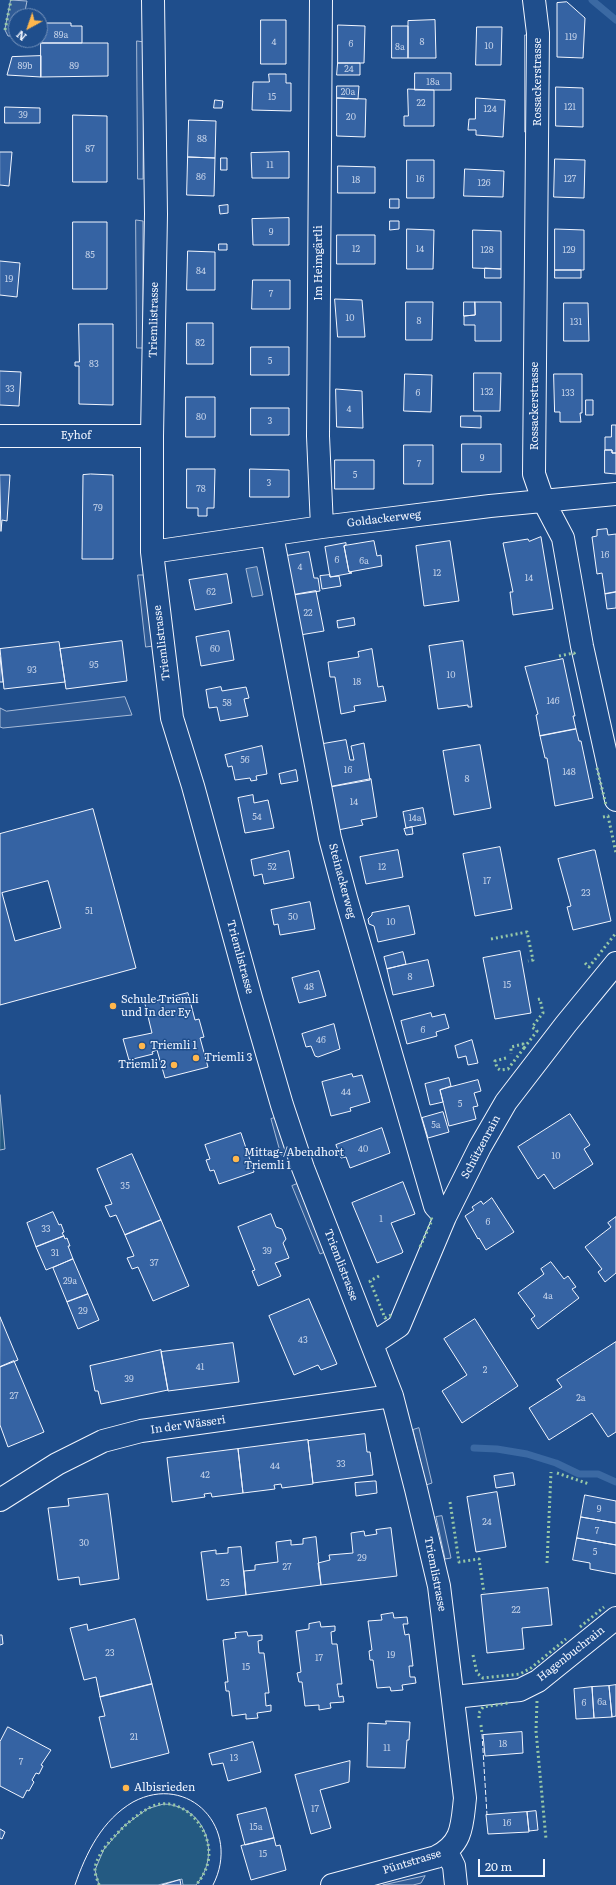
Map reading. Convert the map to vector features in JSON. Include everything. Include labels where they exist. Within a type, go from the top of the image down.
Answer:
[{"type":"street","name":"Triemlistrasse","points":[[153,0],[156,214],[152,436],[152,552],[172,718],[282,1105],[303,1168],[392,1396],[416,1489],[439,1586],[454,1697],[465,1798],[462,1825],[457,1840],[447,1852]]},
{"type":"street","name":"Im Heimgärtli","points":[[321,0],[318,436],[322,526]]},
{"type":"street","name":"Rossackerstrasse","points":[[534,0],[538,33],[534,474],[543,500],[563,538],[582,646],[616,800]]},
{"type":"street","name":"Eyhof","points":[[0,436],[152,436]]},
{"type":"street","name":"Goldackerweg","points":[[152,552],[272,535],[322,526],[543,500],[616,494]]},
{"type":"street","name":"Steinackerweg","points":[[272,535],[303,703],[336,861],[435,1206],[445,1217]]},
{"type":"street","name":"Schützenrain","points":[[372,1344],[399,1326],[445,1217],[480,1147],[506,1102],[566,1024],[616,963]]},
{"type":"street","name":"In der Wässeri","points":[[0,1500],[57,1464],[103,1441],[141,1431],[392,1396]]},
{"type":"street","name":"Hagenbuchrain","points":[[454,1697],[520,1690],[538,1681],[616,1618]]},
{"type":"street","name":"Püntstrasse","points":[[332,1885],[436,1857],[447,1852]]},
{"type":"street","points":[[447,1852],[454,1866],[456,1885]]},
{"type":"shaded area","points":[[11,0],[27,1],[26,8],[9,8]]},
{"type":"shaded area","points":[[8,15],[8,36],[5,30]]},
{"type":"shaded area","points":[[525,35],[531,35],[532,132],[525,132]]},
{"type":"shaded area","points":[[137,41],[144,42],[143,179],[138,179]]},
{"type":"shaded area","points":[[136,220],[143,221],[143,348],[137,348]]},
{"type":"shaded area","points":[[257,567],[263,595],[252,597],[246,569]]},
{"type":"shaded area","points":[[138,575],[145,575],[153,646],[146,647]]},
{"type":"shaded area","points":[[125,697],[132,715],[3,728],[0,727],[0,708],[6,711]]},
{"type":"shaded area","points":[[0,1095],[5,1149],[0,1150]]},
{"type":"shaded area","points":[[278,1117],[288,1153],[281,1155],[271,1119]]},
{"type":"shaded area","points":[[297,1184],[325,1252],[320,1254],[292,1186]]},
{"type":"shaded area","points":[[419,1428],[432,1483],[426,1485],[413,1430]]},
{"type":"shaded area","points":[[442,1516],[451,1558],[445,1559],[436,1517]]},
{"type":"shaded area","points":[[164,1804],[178,1807],[190,1813],[206,1834],[208,1860],[204,1873],[196,1885],[183,1885],[182,1879],[158,1885],[99,1885],[95,1870],[104,1849],[124,1826],[147,1809]]},
{"type":"shaded area","points":[[425,1876],[421,1883],[413,1885],[383,1885]]},
{"type":"building","points":[[567,2],[585,18],[583,58],[557,57],[557,3]]},
{"type":"building","points":[[261,20],[286,20],[286,64],[261,64]]},
{"type":"building","points":[[435,20],[436,58],[408,58],[408,21]]},
{"type":"building","points":[[48,23],[71,23],[71,26],[82,26],[82,43],[48,43]]},
{"type":"building","points":[[338,25],[365,26],[364,63],[338,63]]},
{"type":"building","points":[[392,26],[408,26],[408,58],[392,58]]},
{"type":"building","points":[[477,27],[502,27],[501,65],[476,65]]},
{"type":"building","points":[[48,43],[108,43],[108,76],[41,77],[41,48],[48,48]]},
{"type":"building","points":[[41,56],[41,77],[7,75],[12,57]]},
{"type":"building","points":[[338,63],[360,63],[360,75],[337,75]]},
{"type":"building","points":[[415,73],[451,73],[451,90],[415,90]]},
{"type":"building","points":[[269,74],[286,74],[286,83],[291,83],[291,111],[252,110],[253,82],[269,82]]},
{"type":"building","points":[[337,86],[359,86],[358,99],[337,98]]},
{"type":"building","points":[[556,87],[583,88],[583,127],[556,126]]},
{"type":"building","points":[[408,89],[434,90],[434,126],[404,126],[404,116],[408,116]]},
{"type":"building","points":[[337,98],[366,99],[365,137],[337,136]]},
{"type":"building","points":[[476,98],[505,100],[503,137],[476,135],[476,130],[468,130],[469,119],[475,119]]},
{"type":"building","points":[[215,100],[223,101],[222,108],[214,108]]},
{"type":"building","points":[[5,107],[40,108],[40,123],[5,123]]},
{"type":"building","points":[[73,115],[107,116],[107,182],[73,182]]},
{"type":"building","points":[[189,120],[216,121],[215,158],[188,157]]},
{"type":"building","points":[[0,152],[12,152],[9,186],[0,185]]},
{"type":"building","points":[[289,152],[289,178],[252,178],[251,153]]},
{"type":"building","points":[[188,157],[215,158],[214,196],[187,195]]},
{"type":"building","points":[[221,158],[227,158],[227,170],[221,170]]},
{"type":"building","points":[[555,159],[585,160],[584,198],[554,197]]},
{"type":"building","points":[[407,160],[434,160],[434,198],[407,198]]},
{"type":"building","points":[[338,166],[375,167],[375,193],[338,193]]},
{"type":"building","points":[[465,169],[504,171],[503,197],[464,196]]},
{"type":"building","points":[[390,199],[399,199],[399,208],[390,208]]},
{"type":"building","points":[[228,205],[228,213],[220,214],[219,206]]},
{"type":"building","points":[[289,218],[289,245],[253,245],[252,219]]},
{"type":"building","points":[[390,221],[399,221],[399,229],[390,230]]},
{"type":"building","points":[[73,222],[107,222],[107,289],[73,289]]},
{"type":"building","points":[[407,229],[434,230],[433,269],[407,269]]},
{"type":"building","points":[[555,229],[584,230],[584,270],[555,270]]},
{"type":"building","points":[[473,230],[501,231],[501,269],[473,268]]},
{"type":"building","points":[[337,235],[375,235],[375,264],[337,264]]},
{"type":"building","points":[[219,244],[227,244],[227,250],[219,250]]},
{"type":"building","points":[[188,251],[215,252],[215,290],[187,290]]},
{"type":"building","points":[[0,261],[20,263],[17,297],[0,295]]},
{"type":"building","points":[[485,268],[501,269],[501,278],[485,278]]},
{"type":"building","points":[[555,270],[581,270],[581,278],[555,278]]},
{"type":"building","points":[[253,280],[290,280],[290,309],[252,309]]},
{"type":"building","points":[[335,299],[362,300],[365,337],[338,337]]},
{"type":"building","points":[[406,302],[433,302],[432,340],[406,340]]},
{"type":"building","points":[[464,302],[475,302],[475,315],[464,316]]},
{"type":"building","points":[[475,302],[501,302],[501,341],[475,341],[475,325],[464,325],[464,316],[475,315]]},
{"type":"building","points":[[564,303],[588,303],[589,341],[564,341]]},
{"type":"building","points":[[187,323],[213,323],[213,364],[187,364]]},
{"type":"building","points":[[79,324],[113,324],[113,405],[79,404],[79,366],[75,366],[75,362],[79,362]]},
{"type":"building","points":[[251,347],[289,347],[289,375],[251,375]]},
{"type":"building","points":[[0,371],[21,372],[19,406],[0,405]]},
{"type":"building","points":[[474,373],[501,373],[500,411],[474,411]]},
{"type":"building","points":[[405,374],[432,375],[431,412],[404,411]]},
{"type":"building","points":[[554,374],[582,374],[581,422],[560,422],[560,412],[555,412]]},
{"type":"building","points":[[336,389],[362,391],[363,428],[337,427]]},
{"type":"building","points":[[186,397],[215,397],[215,437],[186,437]]},
{"type":"building","points":[[586,400],[593,400],[593,415],[586,415]]},
{"type":"building","points":[[251,408],[289,408],[289,435],[251,435]]},
{"type":"building","points":[[461,416],[481,416],[481,428],[461,427]]},
{"type":"building","points":[[612,425],[616,425],[616,453],[612,453],[612,450],[605,450],[605,437],[611,437]]},
{"type":"building","points":[[462,444],[501,444],[501,472],[462,472]]},
{"type":"building","points":[[404,445],[433,445],[433,484],[404,484]]},
{"type":"building","points":[[605,450],[612,450],[612,453],[616,453],[616,474],[605,473]]},
{"type":"building","points":[[335,460],[374,460],[374,489],[335,489]]},
{"type":"building","points":[[187,469],[215,469],[214,508],[207,508],[207,516],[198,516],[198,508],[187,508]]},
{"type":"building","points":[[250,469],[289,470],[289,497],[250,497]]},
{"type":"building","points":[[0,475],[10,475],[7,521],[2,520],[1,531]]},
{"type":"building","points":[[83,475],[113,475],[113,559],[82,559]]},
{"type":"building","points":[[607,529],[608,535],[616,534],[616,592],[605,594],[602,573],[597,574],[592,537],[597,536],[597,530]]},
{"type":"building","points":[[541,537],[553,609],[513,615],[510,592],[513,592],[503,543],[528,539],[529,541]]},
{"type":"building","points":[[374,541],[377,556],[381,555],[382,566],[349,572],[344,546]]},
{"type":"building","points":[[450,541],[459,601],[424,606],[416,546]]},
{"type":"building","points":[[346,543],[344,546],[349,572],[352,573],[330,577],[325,547]]},
{"type":"building","points":[[309,552],[314,578],[318,578],[320,591],[293,595],[286,556]]},
{"type":"building","points":[[227,574],[232,603],[195,610],[189,580]]},
{"type":"building","points":[[330,575],[330,577],[339,576],[341,586],[322,589],[320,576]]},
{"type":"building","points":[[316,591],[324,631],[300,635],[293,595]]},
{"type":"building","points":[[616,592],[616,608],[607,609],[605,594]]},
{"type":"building","points":[[354,618],[355,625],[338,628],[337,621]]},
{"type":"building","points":[[229,631],[234,660],[201,666],[196,637]]},
{"type":"building","points":[[122,641],[127,681],[66,689],[60,649]]},
{"type":"building","points":[[463,641],[472,707],[468,707],[468,705],[438,709],[429,646]]},
{"type":"building","points":[[59,642],[65,682],[4,689],[0,649]]},
{"type":"building","points":[[372,649],[378,687],[383,686],[386,701],[354,706],[355,711],[341,714],[335,677],[330,677],[328,662],[359,657],[358,652]]},
{"type":"building","points":[[0,657],[3,682],[0,682]]},
{"type":"building","points":[[563,659],[575,716],[573,716],[576,729],[540,736],[536,715],[538,714],[525,667]]},
{"type":"building","points":[[221,687],[222,691],[246,687],[249,698],[244,699],[248,716],[220,721],[217,707],[209,708],[206,690]]},
{"type":"building","points":[[576,729],[579,741],[581,741],[593,798],[555,806],[547,758],[545,758],[540,736]]},
{"type":"building","points":[[346,740],[350,760],[354,760],[351,746],[364,743],[370,780],[330,787],[323,744]]},
{"type":"building","points":[[480,745],[491,808],[454,815],[443,751]]},
{"type":"building","points":[[262,746],[267,774],[256,776],[257,780],[251,781],[250,778],[235,780],[232,766],[228,767],[225,755]]},
{"type":"building","points":[[296,770],[298,781],[281,784],[279,774]]},
{"type":"building","points":[[371,779],[377,817],[361,820],[363,825],[338,830],[330,787]]},
{"type":"building","points":[[253,795],[254,803],[268,800],[274,828],[245,833],[238,798]]},
{"type":"building","points":[[423,808],[426,824],[406,828],[403,812]]},
{"type":"building","points":[[93,809],[136,968],[0,1005],[0,834]],"holes":[[[48,881],[61,928],[15,941],[2,893]]]},
{"type":"building","points":[[412,827],[413,834],[406,835],[404,829]]},
{"type":"building","points":[[500,847],[512,909],[475,916],[463,854]]},
{"type":"building","points":[[398,850],[403,877],[366,884],[360,857]]},
{"type":"building","points":[[595,850],[611,921],[573,930],[567,907],[571,906],[558,859]]},
{"type":"building","points":[[289,851],[294,878],[264,884],[262,874],[254,876],[251,860]]},
{"type":"building","points":[[310,902],[315,929],[280,935],[278,924],[274,925],[271,910]]},
{"type":"building","points":[[409,906],[415,934],[378,942],[374,926],[369,924],[368,919],[372,913]]},
{"type":"building","points":[[520,951],[531,1013],[495,1019],[483,958]]},
{"type":"building","points":[[403,952],[406,964],[387,969],[384,957]]},
{"type":"building","points":[[428,960],[434,986],[393,995],[387,969]]},
{"type":"building","points":[[319,971],[326,996],[299,1003],[292,978]]},
{"type":"building","points":[[188,993],[195,1020],[199,1019],[204,1037],[200,1038],[208,1067],[165,1078],[157,1050],[152,1052],[153,1054],[129,1060],[123,1039],[152,1033],[145,1004]]},
{"type":"building","points":[[431,1013],[432,1017],[445,1014],[449,1028],[436,1032],[437,1036],[407,1044],[401,1021]]},
{"type":"building","points":[[334,1024],[340,1049],[318,1057],[315,1056],[311,1046],[306,1047],[302,1034]]},
{"type":"building","points":[[472,1040],[478,1063],[468,1065],[466,1056],[458,1058],[455,1046]]},
{"type":"building","points":[[352,1074],[353,1077],[362,1075],[370,1102],[350,1108],[351,1111],[331,1116],[322,1082]]},
{"type":"building","points":[[449,1078],[451,1086],[440,1090],[443,1102],[430,1105],[425,1084]]},
{"type":"building","points":[[478,1080],[481,1091],[474,1093],[478,1106],[473,1107],[476,1119],[449,1126],[440,1090]]},
{"type":"building","points":[[443,1112],[449,1132],[428,1138],[422,1118]]},
{"type":"building","points":[[570,1114],[590,1145],[584,1149],[593,1164],[554,1189],[544,1174],[538,1179],[518,1147]]},
{"type":"building","points":[[382,1128],[390,1153],[350,1168],[346,1157],[341,1158],[336,1145]]},
{"type":"building","points":[[241,1133],[254,1172],[219,1184],[214,1170],[210,1171],[206,1160],[210,1159],[205,1145]]},
{"type":"building","points":[[132,1154],[161,1220],[125,1235],[116,1215],[110,1217],[105,1206],[112,1204],[97,1169]]},
{"type":"building","points":[[403,1182],[415,1214],[391,1223],[403,1252],[377,1263],[352,1203]]},
{"type":"building","points":[[492,1198],[514,1232],[486,1250],[465,1216],[474,1210],[472,1207],[481,1201],[483,1204]]},
{"type":"building","points":[[53,1212],[59,1225],[61,1224],[64,1232],[62,1233],[64,1236],[36,1247],[27,1223]]},
{"type":"building","points":[[271,1214],[276,1227],[282,1229],[286,1239],[283,1243],[289,1258],[275,1263],[281,1276],[258,1286],[252,1271],[255,1270],[238,1227]]},
{"type":"building","points":[[616,1217],[616,1273],[605,1282],[598,1272],[602,1269],[585,1247],[611,1227],[608,1223]]},
{"type":"building","points":[[161,1220],[189,1286],[153,1301],[138,1267],[132,1269],[127,1258],[134,1256],[125,1235]]},
{"type":"building","points":[[64,1236],[65,1239],[67,1238],[70,1246],[68,1246],[73,1259],[46,1270],[36,1247]]},
{"type":"building","points":[[73,1259],[88,1294],[67,1302],[53,1268]]},
{"type":"building","points":[[551,1262],[564,1279],[568,1276],[576,1287],[572,1289],[579,1298],[538,1329],[531,1319],[535,1316],[518,1293],[544,1274],[541,1269]]},
{"type":"building","points":[[88,1294],[99,1320],[78,1329],[67,1302]]},
{"type":"building","points":[[309,1299],[337,1364],[321,1370],[318,1365],[294,1375],[269,1316]]},
{"type":"building","points":[[0,1317],[18,1360],[0,1367]]},
{"type":"building","points":[[475,1319],[518,1386],[462,1423],[442,1391],[467,1375],[444,1339]]},
{"type":"building","points":[[616,1342],[616,1432],[608,1437],[592,1413],[549,1440],[529,1408],[562,1387],[557,1380]]},
{"type":"building","points":[[233,1343],[239,1382],[168,1391],[161,1352]]},
{"type":"building","points":[[161,1350],[168,1390],[101,1404],[98,1391],[95,1391],[90,1366]]},
{"type":"building","points":[[14,1361],[44,1432],[8,1447],[0,1425],[0,1367]]},
{"type":"building","points":[[365,1434],[367,1452],[370,1452],[373,1475],[313,1483],[308,1441]]},
{"type":"building","points":[[308,1440],[313,1484],[282,1488],[281,1484],[274,1485],[275,1489],[243,1493],[238,1449]]},
{"type":"building","points":[[238,1449],[243,1493],[212,1497],[211,1493],[204,1494],[205,1497],[172,1502],[167,1458]]},
{"type":"building","points":[[513,1473],[515,1485],[496,1488],[494,1476]]},
{"type":"building","points":[[376,1481],[377,1493],[356,1496],[355,1483]]},
{"type":"building","points":[[497,1492],[506,1547],[476,1552],[467,1497]]},
{"type":"building","points":[[108,1494],[119,1579],[80,1585],[79,1577],[58,1580],[48,1508],[69,1506],[68,1499]]},
{"type":"building","points":[[585,1495],[616,1501],[616,1523],[581,1517]]},
{"type":"building","points":[[581,1517],[616,1523],[616,1545],[577,1538]]},
{"type":"building","points":[[391,1528],[397,1576],[321,1585],[318,1563],[330,1560],[329,1555],[353,1553],[351,1533],[364,1531],[365,1536],[377,1534],[376,1530]]},
{"type":"building","points":[[316,1537],[321,1585],[246,1595],[244,1571],[255,1570],[255,1565],[278,1562],[276,1542],[291,1540],[291,1545],[303,1544],[303,1539]]},
{"type":"building","points":[[577,1538],[616,1545],[616,1574],[590,1569],[590,1563],[573,1560]]},
{"type":"building","points":[[241,1547],[246,1595],[207,1600],[201,1552],[216,1550],[216,1554],[228,1553],[228,1548]]},
{"type":"building","points":[[548,1588],[552,1625],[522,1628],[524,1649],[487,1653],[481,1595]]},
{"type":"building","points":[[393,1613],[394,1618],[407,1617],[408,1624],[403,1624],[405,1635],[409,1634],[413,1666],[409,1666],[410,1677],[415,1677],[416,1683],[402,1685],[403,1690],[391,1691],[390,1687],[377,1688],[373,1660],[370,1660],[369,1651],[372,1650],[368,1621],[382,1620],[381,1615]]},
{"type":"building","points":[[135,1619],[152,1684],[100,1697],[96,1677],[84,1680],[70,1628],[87,1624],[88,1630]]},
{"type":"building","points":[[320,1622],[321,1627],[335,1626],[335,1631],[331,1632],[332,1644],[337,1644],[342,1684],[337,1684],[339,1697],[343,1696],[344,1702],[330,1703],[331,1708],[319,1710],[319,1705],[305,1706],[302,1682],[299,1682],[297,1673],[301,1672],[296,1631],[309,1629],[309,1624]]},
{"type":"building","points":[[247,1632],[248,1636],[262,1635],[262,1640],[258,1641],[259,1653],[264,1653],[269,1693],[265,1693],[266,1706],[271,1705],[271,1711],[257,1713],[258,1718],[246,1719],[246,1714],[232,1716],[229,1691],[226,1691],[225,1682],[228,1682],[223,1640],[236,1638],[235,1633]]},
{"type":"building","points":[[0,1635],[2,1635],[3,1644],[0,1645]]},
{"type":"building","points":[[152,1684],[169,1753],[111,1768],[99,1717],[105,1716],[100,1697]]},
{"type":"building","points":[[616,1685],[616,1716],[612,1717],[609,1686]]},
{"type":"building","points":[[609,1686],[612,1717],[594,1718],[592,1687]]},
{"type":"building","points":[[592,1687],[594,1718],[576,1719],[574,1689]]},
{"type":"building","points":[[386,1721],[410,1722],[405,1768],[367,1767],[368,1723],[386,1724]]},
{"type":"building","points":[[8,1727],[51,1750],[41,1765],[43,1766],[39,1774],[36,1773],[32,1780],[34,1782],[29,1791],[27,1790],[23,1798],[0,1786],[0,1742]]},
{"type":"building","points":[[522,1732],[523,1753],[485,1756],[483,1735]]},
{"type":"building","points":[[253,1742],[261,1772],[228,1781],[223,1763],[212,1765],[209,1754]]},
{"type":"building","points":[[350,1761],[349,1782],[320,1790],[331,1828],[311,1834],[295,1775]]},
{"type":"building","points":[[266,1808],[274,1838],[245,1845],[237,1815]]},
{"type":"building","points":[[536,1811],[538,1830],[529,1831],[527,1812]]},
{"type":"building","points":[[527,1812],[529,1832],[488,1834],[486,1815]]},
{"type":"building","points":[[0,1829],[5,1832],[2,1839],[0,1838]]},
{"type":"building","points":[[274,1838],[276,1846],[280,1845],[286,1870],[251,1880],[241,1846]]},
{"type":"building","points":[[180,1880],[181,1885],[162,1885]]},
{"type":"waterway","points":[[592,0],[616,20]]},
{"type":"waterway","points":[[474,1448],[497,1449],[527,1454],[556,1463],[579,1474],[598,1474],[616,1482]]},
{"type":"tram line","points":[[75,1885],[84,1861],[96,1838],[112,1818],[133,1802],[154,1795],[173,1794],[191,1800],[205,1811],[215,1826],[221,1844],[220,1864],[213,1885]]},
{"type":"hedge","points":[[5,30],[11,0]]},
{"type":"hedge","points":[[559,656],[574,653],[575,655]]},
{"type":"hedge","points":[[597,768],[606,805]]},
{"type":"hedge","points":[[603,817],[608,816],[616,853]]},
{"type":"hedge","points":[[491,939],[527,932],[533,960],[528,961]]},
{"type":"hedge","points":[[585,963],[589,967],[616,933]]},
{"type":"hedge","points":[[524,1048],[537,1031],[532,1027],[543,1013],[540,999],[536,1000]]},
{"type":"hedge","points":[[506,1058],[495,1061],[497,1068],[500,1070],[508,1069],[524,1048],[523,1044],[511,1047],[511,1054]]},
{"type":"hedge","points":[[420,1247],[432,1220],[430,1215]]},
{"type":"hedge","points":[[379,1276],[370,1281],[385,1318],[393,1314]]},
{"type":"hedge","points":[[547,1563],[551,1472]]},
{"type":"hedge","points":[[557,1473],[589,1484]]},
{"type":"hedge","points":[[450,1502],[459,1562],[479,1559],[484,1593]]},
{"type":"hedge","points":[[580,1627],[604,1607]]},
{"type":"hedge","points":[[473,1655],[477,1673],[483,1678],[520,1674],[531,1668],[566,1639]]},
{"type":"hedge","points":[[537,1701],[536,1731],[546,1839]]},
{"type":"hedge","points":[[479,1718],[479,1713],[483,1707],[508,1703]]},
{"type":"hedge","points":[[481,1725],[482,1734]]},
{"type":"hedge","points":[[99,1885],[95,1874],[95,1866],[100,1854],[108,1844],[118,1832],[142,1812],[157,1805],[166,1804],[176,1805],[192,1815],[203,1831],[207,1840],[209,1852],[208,1864],[206,1870],[196,1885]]},
{"type":"fence","points":[[482,1734],[487,1815]]},
{"type":"place","name":"Schule Triemli und In der Ey","points":[[113,1006]]},
{"type":"place","name":"Triemli 1","points":[[142,1046]]},
{"type":"place","name":"Triemli 3","points":[[196,1058]]},
{"type":"place","name":"Triemli 2","points":[[174,1065]]},
{"type":"place","name":"Mittag-/Abendhort Triemli 1","points":[[236,1159]]},
{"type":"place","name":"Albisrieden","points":[[126,1788]]}]
